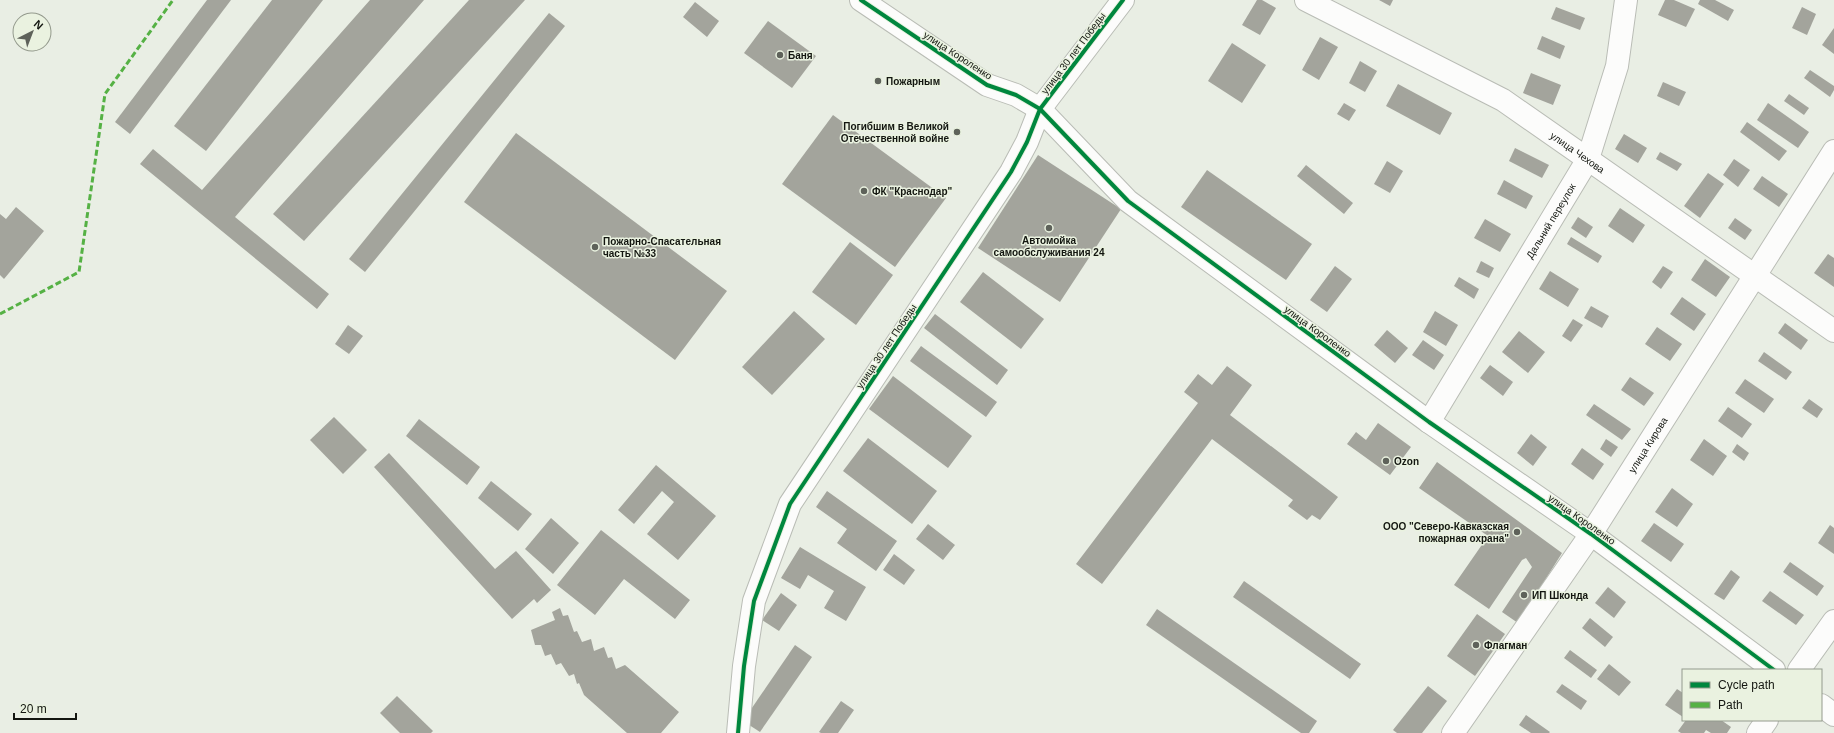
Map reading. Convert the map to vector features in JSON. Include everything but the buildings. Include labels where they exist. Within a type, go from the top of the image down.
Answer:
[{"type":"street","name":"улица Короленко","points":[[860,0],[987,84],[1016,95],[1040,109],[1128,200],[1429,422],[1591,534],[1773,669]]},
{"type":"street","name":"улица 30 лет Победы","points":[[738,733],[744,666],[754,601],[790,504],[1011,172],[1027,142],[1040,109],[1124,0]]},
{"type":"street","name":"улица Чехова","points":[[1306,0],[1503,100],[1834,331]]},
{"type":"street","name":"Дальний переулок","points":[[1429,422],[1588,159],[1617,66],[1626,0]]},
{"type":"street","name":"улица Кирова","points":[[1453,733],[1591,534],[1834,151]]},
{"type":"street","points":[[1800,669],[1834,620]]},
{"type":"street","points":[[1822,707],[1834,715]]},
{"type":"street","points":[[1758,733],[1766,721]]},
{"type":"marked path","points":[[0,314],[79,272],[105,94],[173,0]]},
{"type":"cycle path","points":[[861,0],[987,85],[1016,95],[1040,109],[1128,201],[1429,422],[1591,534],[1773,669]]},
{"type":"cycle path","points":[[738,733],[744,666],[754,601],[790,504],[1011,172],[1027,142],[1040,109],[1123,0]]},
{"type":"place","name":"Баня","points":[[780,55]]},
{"type":"place","name":"Пожарным","points":[[878,81]]},
{"type":"place","name":"Погибшим в Великой Отечественной войне","points":[[957,132]]},
{"type":"place","name":"ФК \"Краснодар\"","points":[[864,191]]},
{"type":"place","name":"Автомойка самообслуживания 24","points":[[1049,228]]},
{"type":"place","name":"Пожарно-Спасательная часть №33","points":[[595,247]]},
{"type":"place","name":"Ozon","points":[[1386,461]]},
{"type":"place","name":"ООО \"Северо-Кавказская пожарная охрана\"","points":[[1517,532]]},
{"type":"place","name":"ИП Шконда","points":[[1524,595]]},
{"type":"place","name":"Флагман","points":[[1476,645]]}]
